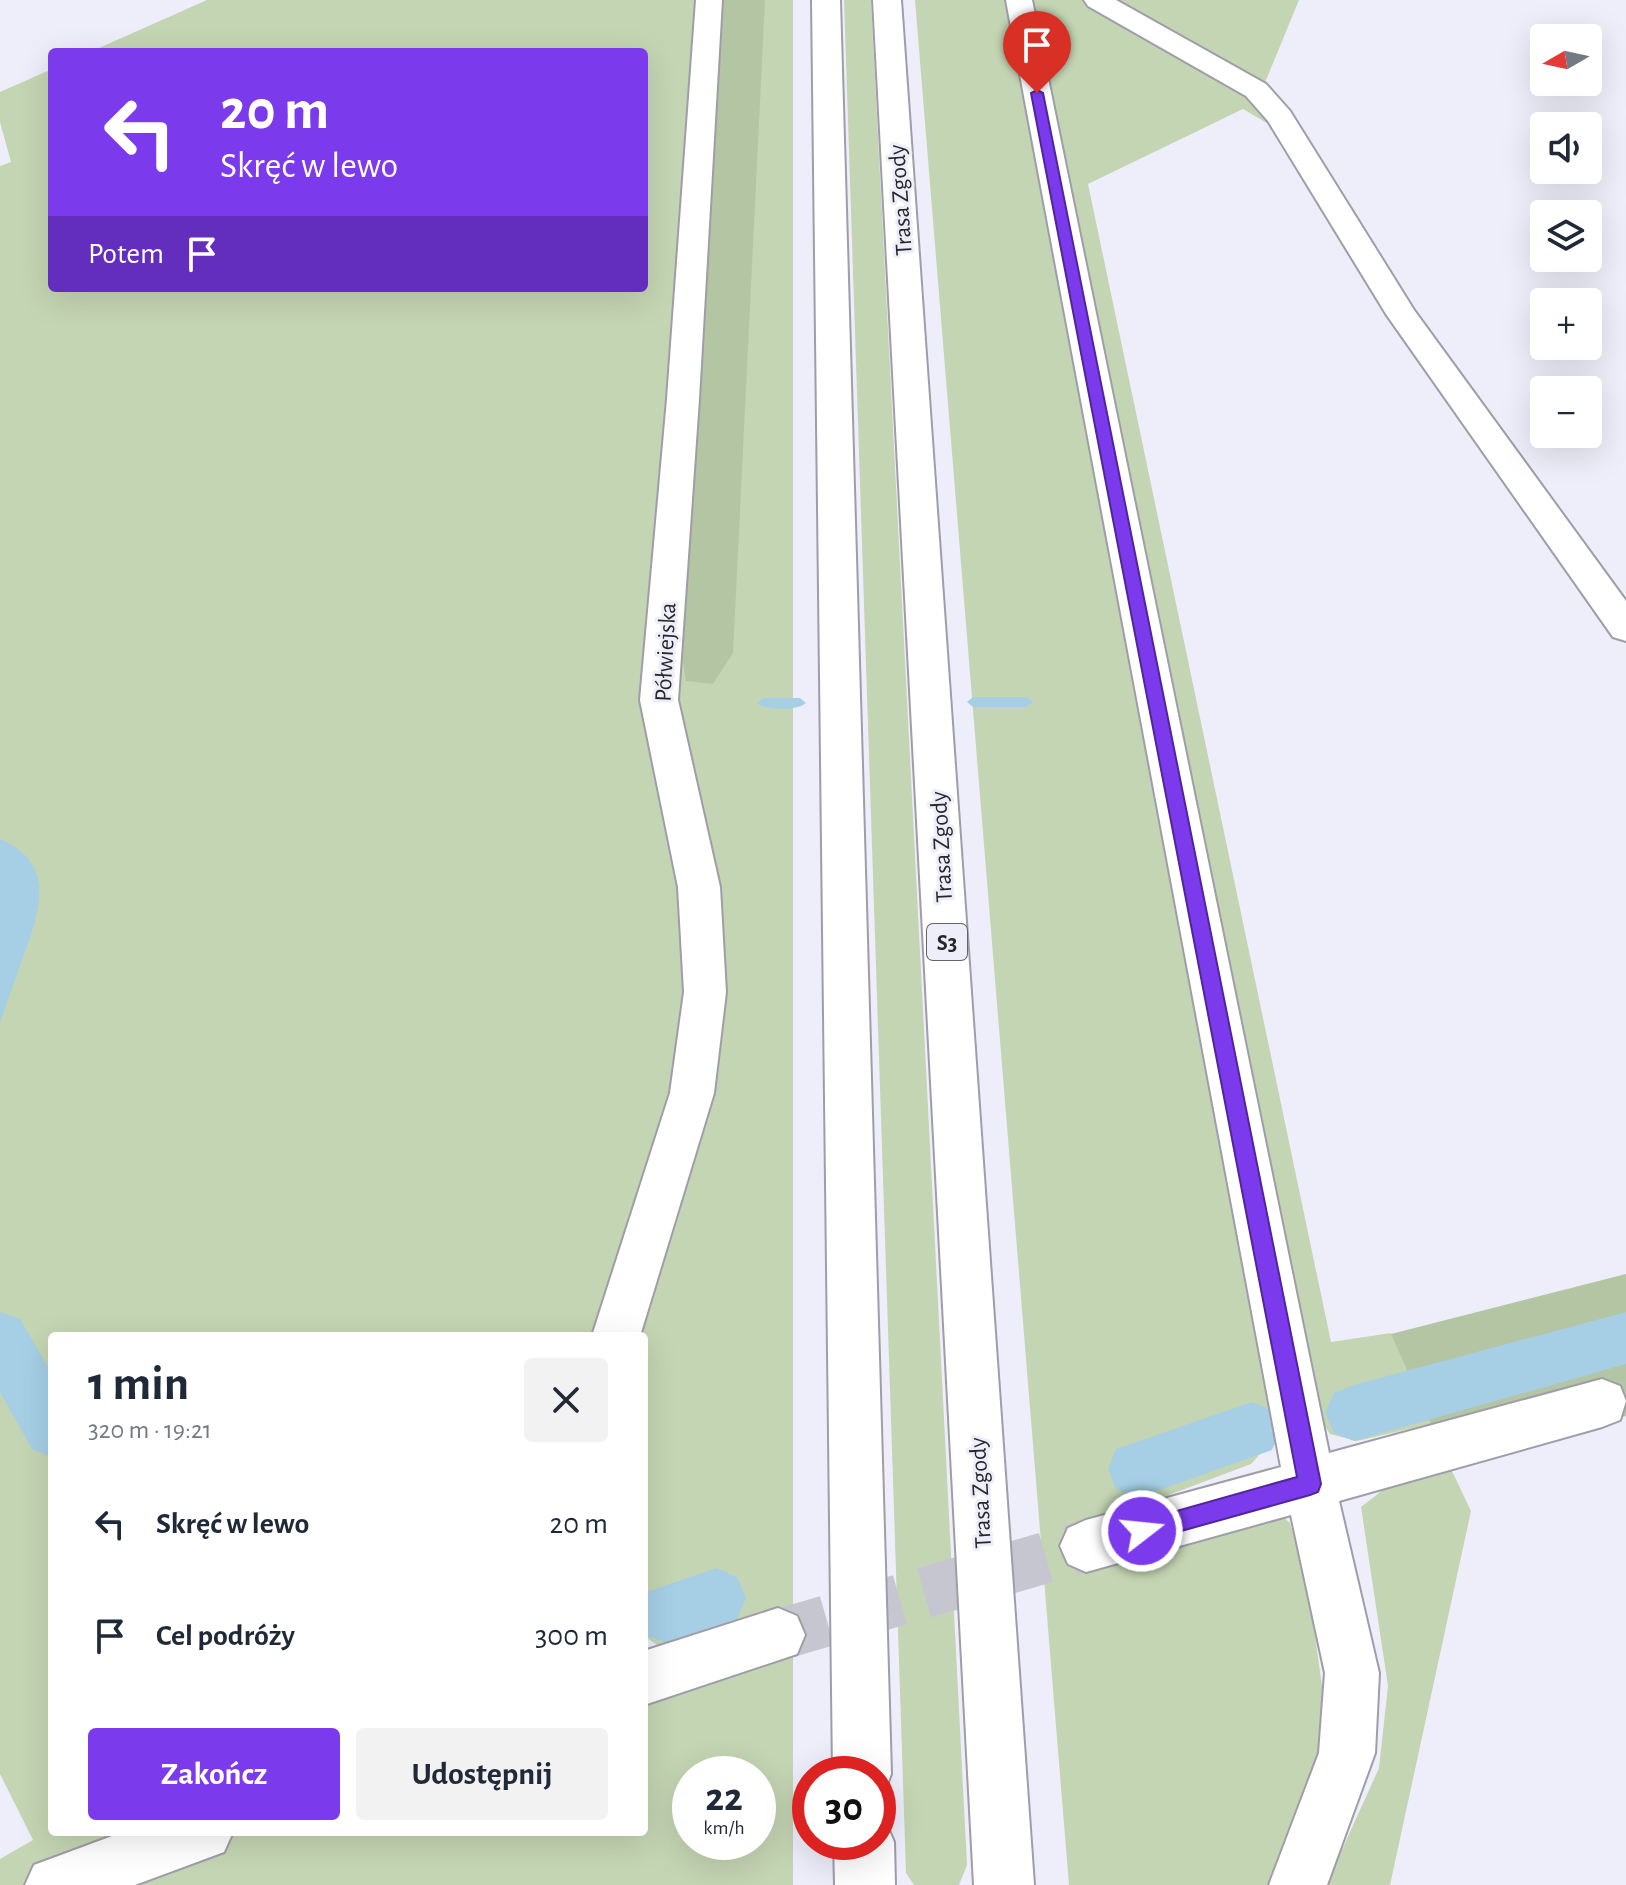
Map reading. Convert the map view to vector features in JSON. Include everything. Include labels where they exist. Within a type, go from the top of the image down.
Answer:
[{"type":"highway","points":[[826,0],[862,1756]]},
{"type":"highway","name":"Trasa Zgody","points":[[887,0],[1004,1885]]},
{"type":"highway","points":[[864,1860],[865,1885]]},
{"type":"street","name":"Półwiejska","points":[[617,1332],[692,1093],[705,992],[699,887],[659,700],[709,0]]},
{"type":"street","points":[[1019,0],[1310,1484],[1352,1673],[1347,1753],[1298,1885]]},
{"type":"street","points":[[1097,0],[1267,99],[1349,237],[1427,353],[1626,628]]},
{"type":"street","points":[[1086,1546],[1602,1403]]},
{"type":"street","points":[[648,1677],[778,1635]]},
{"type":"street","points":[[54,1885],[193,1836]]},
{"type":"green space","points":[[207,0],[702,0],[652,646],[651,698],[685,853],[696,939],[693,1031],[674,1126],[624,1268],[609,1332],[48,1332],[48,1836],[648,1836],[648,1698],[770,1659],[781,1631],[776,1621],[686,1651],[657,1645],[648,1639],[648,1332],[634,1332],[703,1098],[718,1018],[718,919],[673,706],[672,645],[685,463],[696,409],[694,336],[717,0],[793,0],[793,1885],[0,1885],[0,1859],[33,1840],[0,1774],[0,166],[11,162],[0,122],[0,92],[48,71],[48,292],[648,292],[648,48],[99,48]]},
{"type":"green space","points":[[723,0],[765,0],[733,653],[713,684],[686,681],[678,632],[711,205]]},
{"type":"green space","points":[[844,0],[871,0],[967,1865],[959,1885],[914,1885],[906,1873]]},
{"type":"green space","points":[[915,0],[1013,0],[1271,1412],[1270,1443],[1251,1464],[1081,1528],[1276,1511],[1290,1523],[1311,1606],[1328,1730],[1277,1885],[1069,1885]]},
{"type":"green space","points":[[1026,0],[1086,0],[1249,92],[1267,108],[1270,125],[1243,109],[1088,184],[1331,1342],[1391,1333],[1431,1424],[1357,1441],[1330,1434],[1309,1402]]},
{"type":"green space","points":[[1116,0],[1299,0],[1264,85],[1213,59]]},
{"type":"green space","points":[[1626,1274],[1626,1416],[1450,1467],[1391,1334]]},
{"type":"green space","points":[[1450,1467],[1471,1511],[1390,1885],[1326,1885],[1379,1768],[1388,1686],[1361,1507],[1388,1486]]},
{"type":"water","points":[[0,839],[19,850],[31,863],[39,893],[33,927],[0,1022]]},
{"type":"waterway","points":[[973,702],[1027,702]]},
{"type":"waterway","points":[[763,703],[800,703]]},
{"type":"waterway","points":[[0,1338],[48,1422]]},
{"type":"waterway","points":[[1354,1413],[1626,1338]]},
{"type":"waterway","points":[[1137,1469],[1252,1430]]},
{"type":"waterway","points":[[669,1614],[716,1598]]},
{"type":"tunnel","points":[[778,1635],[1086,1546]]},
{"type":"route","points":[[1037,93],[1310,1484],[1142,1531]]}]
